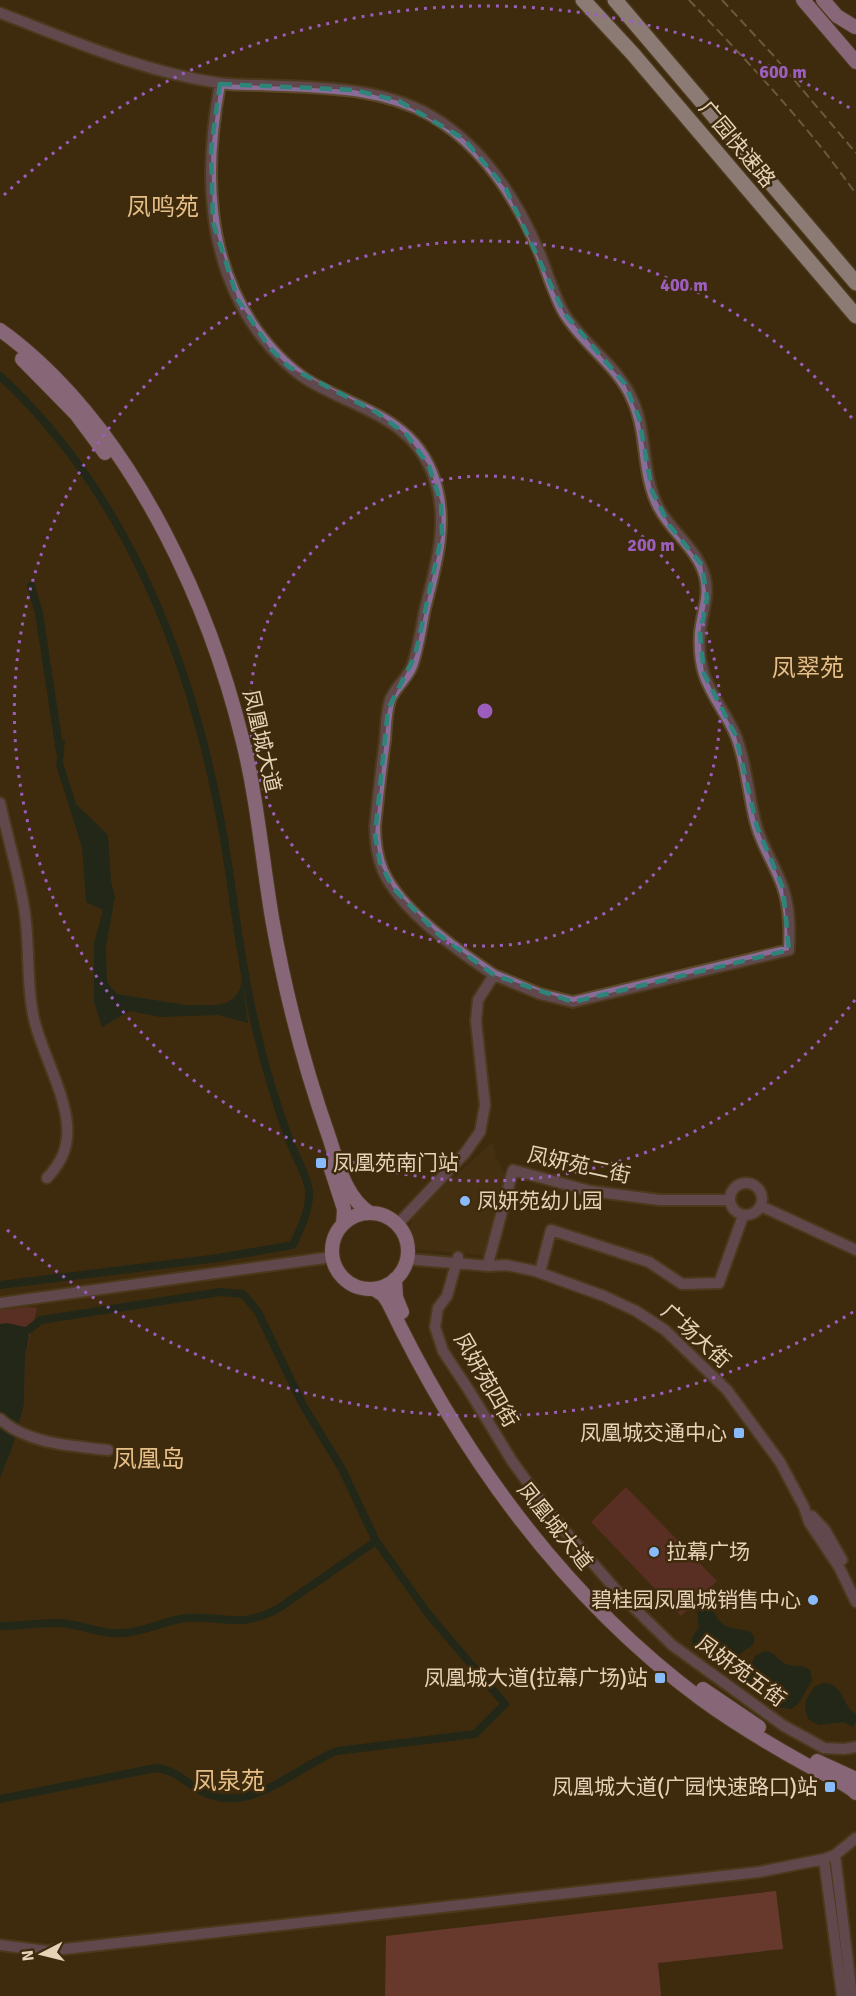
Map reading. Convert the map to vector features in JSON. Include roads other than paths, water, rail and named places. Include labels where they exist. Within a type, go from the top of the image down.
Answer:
[{"type":"highway","name":"广园快速路","points":[[583,0],[633,54],[856,316]]},
{"type":"highway","name":"广园快速路","points":[[615,0],[856,283]]},
{"type":"main road","points":[[823,0],[837,16],[856,27]]},
{"type":"main road","points":[[834,0],[856,27]]},
{"type":"main road","points":[[808,3],[856,62]]},
{"type":"main road","name":"凤凰城大道","points":[[0,330],[54,376],[101,432],[128,471],[152,512],[197,602],[224,673],[248,762],[273,920],[308,1073],[334,1153],[349,1190],[355,1200],[370,1213]]},
{"type":"main road","name":"凤凰城大道","points":[[0,340],[76,414],[114,465],[154,533],[200,633],[226,709],[242,778],[260,896],[283,1010],[301,1079],[342,1201],[343,1224]]},
{"type":"main road","points":[[370,1213],[385,1216],[398,1225],[405,1238],[407,1256],[404,1268],[396,1279],[383,1287],[374,1289],[354,1286],[343,1277],[332,1257],[335,1236],[343,1224],[356,1216],[370,1213]]},
{"type":"main road","name":"凤凰城大道","points":[[396,1279],[396,1297],[401,1310],[428,1361],[476,1441],[522,1508],[577,1575],[649,1646],[702,1688],[775,1737],[815,1760],[856,1779]]},
{"type":"main road","name":"凤凰城大道","points":[[374,1289],[388,1302],[432,1384],[495,1485],[518,1516],[598,1610],[658,1665],[723,1715],[856,1793]]},
{"type":"street","points":[[0,13],[141,66],[220,84],[354,90],[384,96],[428,114],[453,130],[475,149],[493,171],[517,208],[537,247],[564,313],[575,329],[615,370],[625,384],[639,418],[646,473],[652,491],[669,525],[693,551],[702,566],[707,598],[700,634],[700,654],[704,674],[711,692],[736,736],[745,764],[757,827],[783,888],[789,919],[789,950],[573,1002],[540,994],[494,975],[438,934],[398,895],[383,871],[376,845],[375,826],[390,700],[412,666],[442,534],[441,503],[436,484],[419,450],[406,435],[376,412],[313,383],[290,367],[269,347],[238,300],[218,249],[213,222],[211,149],[220,84]]},
{"type":"street","points":[[0,803],[26,917],[30,999],[34,1022],[67,1123],[65,1150],[61,1161],[47,1178]]},
{"type":"street","points":[[398,1225],[465,1153],[480,1131],[485,1105],[476,1021],[478,1000],[494,975]]},
{"type":"street","name":"凤妍苑二街","points":[[489,1260],[513,1170],[590,1191],[660,1200],[730,1200]]},
{"type":"street","points":[[752,1184],[763,1196],[761,1206],[754,1214],[743,1216],[734,1210],[730,1195],[737,1186],[752,1184]]},
{"type":"street","points":[[761,1206],[856,1250]]},
{"type":"street","points":[[540,1272],[551,1230],[649,1262],[682,1284],[719,1283],[743,1216]]},
{"type":"street","name":"广场大街","points":[[407,1256],[506,1265],[540,1272],[628,1308],[664,1330],[727,1390],[780,1462],[804,1507],[809,1522],[839,1567],[856,1602]]},
{"type":"street","points":[[0,1303],[332,1257]]},
{"type":"street","name":"广场大街","points":[[457,1260],[499,1261],[506,1265]]},
{"type":"street","name":"凤妍苑四街","points":[[457,1260],[447,1296],[438,1308],[435,1327],[443,1351],[471,1392],[512,1461],[550,1512]]},
{"type":"street","points":[[0,1419],[9,1427],[56,1444],[108,1450]]},
{"type":"street","name":"广场大街","points":[[804,1507],[825,1530],[856,1586]]},
{"type":"street","name":"凤妍苑五街","points":[[550,1512],[616,1591],[672,1645],[783,1726],[824,1748],[856,1747]]},
{"type":"street","points":[[0,1945],[46,1951],[57,1950],[759,1872],[829,1857],[856,1838]]},
{"type":"street","points":[[829,1857],[842,1996]]},
{"type":"street","points":[[829,1857],[852,1996]]},
{"type":"water","points":[[65,739],[63,762],[76,804],[108,835],[111,881],[115,897],[106,946],[107,982],[117,994],[185,1005],[217,1005],[226,1003],[235,997],[242,979],[248,1023],[218,1015],[160,1017],[130,1011],[102,1027],[94,1002],[94,943],[103,910],[86,902],[82,847],[56,765],[59,744]]},
{"type":"water","points":[[7,1323],[25,1327],[29,1337],[25,1357],[24,1405],[12,1448],[0,1478],[0,1324]]},
{"type":"water","points":[[702,1606],[710,1607],[727,1627],[745,1630],[753,1635],[753,1645],[741,1653],[729,1669],[721,1668],[712,1652],[697,1649],[692,1645],[692,1638],[699,1627],[697,1612]]},
{"type":"water","points":[[765,1651],[772,1653],[786,1664],[810,1670],[812,1680],[799,1703],[791,1709],[777,1707],[767,1691],[747,1683],[747,1672],[755,1656]]},
{"type":"water","points":[[823,1683],[835,1687],[856,1714],[853,1727],[844,1722],[819,1725],[809,1720],[805,1710],[806,1700],[814,1687]]},
{"type":"waterway","points":[[0,376],[45,423],[85,473],[119,528],[148,585],[173,645],[194,707],[210,770],[223,833],[245,977],[266,1069],[309,1191],[306,1212],[293,1245],[218,1258],[0,1285]]},
{"type":"waterway","points":[[31,586],[39,613],[60,752]]},
{"type":"waterway","points":[[0,1799],[156,1768],[179,1776],[213,1796],[245,1797],[277,1784],[337,1751],[475,1734],[505,1704],[429,1615],[376,1541],[342,1469],[303,1405],[258,1312],[243,1294],[220,1292],[41,1320],[27,1331]]},
{"type":"waterway","points":[[0,1626],[60,1623],[123,1633],[139,1631],[185,1618],[232,1620],[253,1618],[279,1608],[376,1541]]},
{"type":"railway","points":[[689,0],[797,118],[856,194]]},
{"type":"railway","points":[[722,0],[773,55],[856,153]]},
{"type":"place","name":"凤凰苑南门站","points":[[321,1163]]},
{"type":"place","name":"凤妍苑幼儿园","points":[[465,1201]]},
{"type":"place","name":"凤凰城交通中心","points":[[739,1433]]},
{"type":"place","name":"拉幕广场","points":[[654,1552]]},
{"type":"place","name":"碧桂园凤凰城销售中心","points":[[813,1600]]},
{"type":"place","name":"凤凰城大道(拉幕广场)站","points":[[660,1678]]},
{"type":"place","name":"凤凰城大道(广园快速路口)站","points":[[830,1787]]},
{"type":"district","name":"凤鸣苑","points":[[163,207]]},
{"type":"district","name":"凤翠苑","points":[[808,668]]},
{"type":"district","name":"凤凰岛","points":[[149,1459]]},
{"type":"district","name":"凤泉苑","points":[[229,1781]]}]
